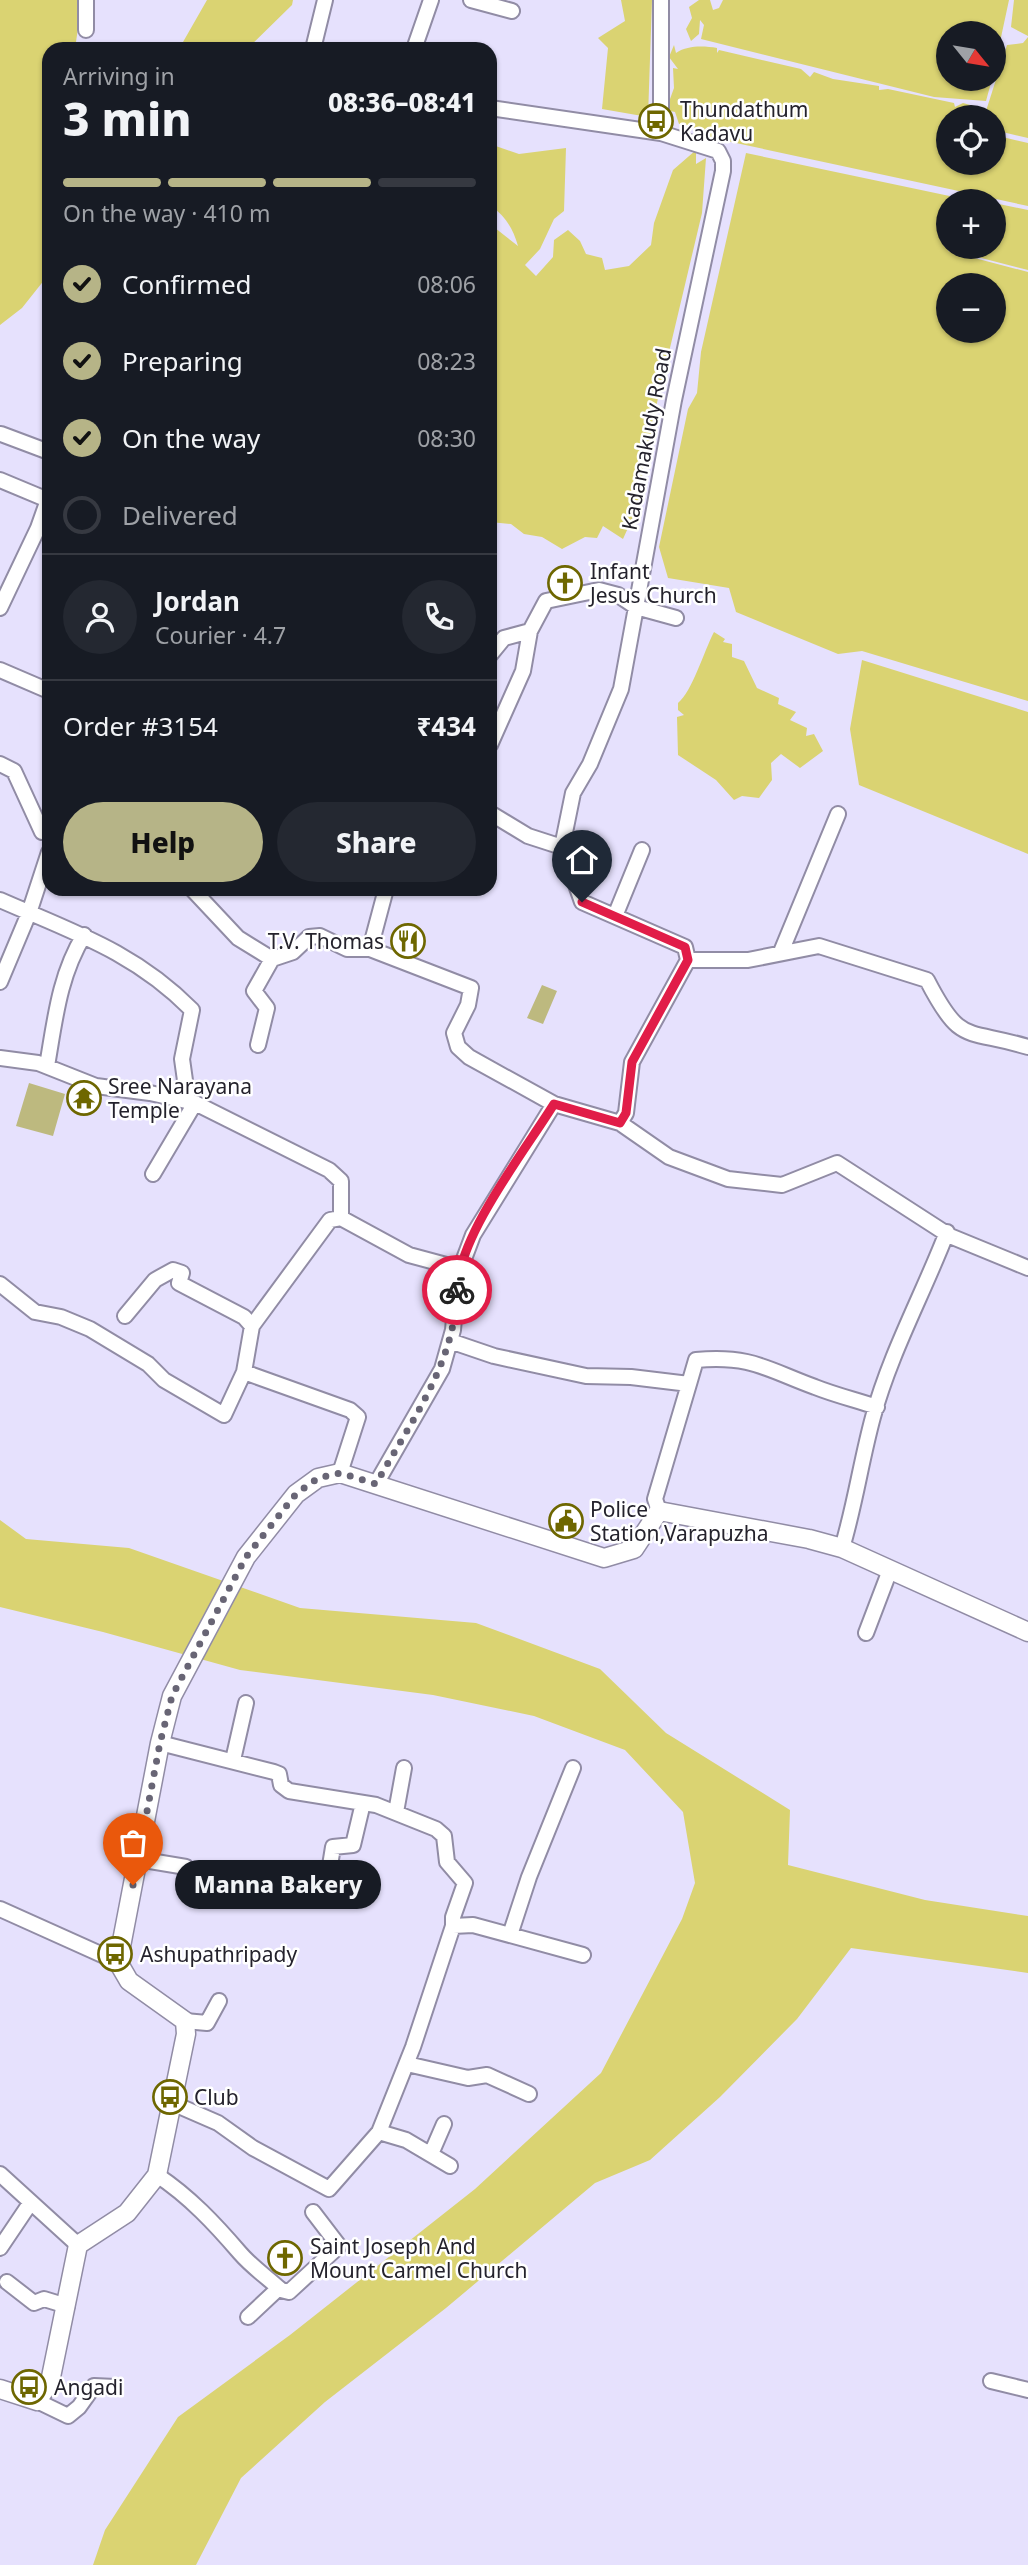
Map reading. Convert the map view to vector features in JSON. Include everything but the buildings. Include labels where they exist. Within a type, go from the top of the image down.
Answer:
[{"type":"main road","points":[[0,2389],[37,2401],[50,2382],[78,2245],[127,2213],[157,2175],[186,2035],[185,2021],[128,1981],[118,1962],[160,1743],[172,1696],[246,1557],[296,1494],[318,1478],[340,1473],[604,1558],[634,1549],[659,1511],[809,1539],[842,1548],[1028,1632]]},
{"type":"street","points":[[86,0],[86,30]]},
{"type":"street","points":[[315,42],[325,0]]},
{"type":"street","points":[[416,42],[431,0]]},
{"type":"street","points":[[471,0],[512,11]]},
{"type":"street","points":[[497,109],[661,133],[661,0]]},
{"type":"street","name":"Kadamakudy Road","points":[[562,847],[573,793],[590,764],[621,689],[674,400],[723,171],[723,160],[718,151],[661,133]]},
{"type":"street","points":[[1,434],[42,449]]},
{"type":"street","points":[[0,480],[42,497]]},
{"type":"street","points":[[0,608],[42,516]]},
{"type":"street","points":[[497,729],[523,671],[530,631],[546,601],[599,590],[618,595],[636,607],[676,618]]},
{"type":"street","points":[[497,646],[503,638],[530,631]]},
{"type":"street","points":[[0,670],[42,688]]},
{"type":"street","points":[[0,764],[14,771],[42,832]]},
{"type":"street","points":[[782,952],[838,814]]},
{"type":"street","points":[[497,817],[528,836],[562,847],[574,856],[575,882],[582,902],[685,947],[688,960],[632,1062],[626,1113],[620,1123]]},
{"type":"street","points":[[615,916],[642,850]]},
{"type":"street","points":[[0,982],[29,912],[42,871]]},
{"type":"street","points":[[199,896],[238,938],[272,959]]},
{"type":"street","points":[[370,949],[384,896]]},
{"type":"street","points":[[0,900],[84,934],[147,969],[192,1010],[182,1059],[191,1103],[153,1174]]},
{"type":"street","points":[[47,1066],[55,1007],[74,951],[84,934]]},
{"type":"street","points":[[258,1045],[267,1007],[254,991],[272,959],[293,952],[309,937],[320,936],[347,949],[370,949],[468,984],[471,994],[454,1033],[458,1047],[469,1057],[554,1104],[620,1123],[669,1157],[699,1170],[751,1184],[782,1185],[837,1163],[895,1203],[947,1233],[1028,1268]]},
{"type":"street","points":[[688,960],[748,960],[818,946],[927,980],[951,1023],[973,1036],[1028,1047]]},
{"type":"street","points":[[0,1058],[47,1066],[96,1086],[150,1093],[191,1103],[329,1170],[341,1181],[341,1218]]},
{"type":"street","points":[[376,1484],[442,1369],[450,1341],[461,1269],[473,1235],[554,1104]]},
{"type":"street","points":[[1,1287],[35,1312],[61,1317],[90,1329],[148,1364],[164,1380],[224,1415],[244,1372],[252,1326],[330,1220],[341,1218],[409,1255],[461,1269]]},
{"type":"street","points":[[842,1548],[877,1407],[901,1340],[947,1233]]},
{"type":"street","points":[[125,1316],[155,1280],[173,1270],[182,1273],[179,1283],[244,1317],[252,1326]]},
{"type":"street","points":[[450,1341],[494,1356],[586,1377],[631,1377],[689,1384]]},
{"type":"street","points":[[659,1511],[655,1499],[696,1360],[730,1357],[760,1363],[816,1388],[877,1407]]},
{"type":"street","points":[[244,1372],[304,1391],[350,1410],[358,1417],[340,1473]]},
{"type":"street","points":[[866,1633],[890,1570]]},
{"type":"street","points":[[233,1760],[246,1703]]},
{"type":"street","points":[[160,1743],[274,1772],[279,1774],[281,1785],[289,1791],[363,1803],[396,1812],[444,1836],[447,1862],[465,1883],[407,2064],[379,2132],[329,2189],[253,2148],[218,2123],[172,2103]]},
{"type":"street","points":[[396,1812],[404,1768]]},
{"type":"street","points":[[510,1935],[529,1877],[573,1768]]},
{"type":"street","points":[[289,1889],[317,1894],[327,1884],[333,1847],[352,1844],[363,1803]]},
{"type":"street","points":[[138,1859],[186,1867]]},
{"type":"street","points":[[0,1909],[118,1962]]},
{"type":"street","points":[[453,1926],[473,1925],[583,1955]]},
{"type":"street","points":[[185,2021],[207,2023],[219,2001]]},
{"type":"street","points":[[407,2064],[468,2078],[486,2075],[529,2094]]},
{"type":"street","points":[[431,2154],[444,2124]]},
{"type":"street","points":[[379,2132],[406,2140],[450,2166]]},
{"type":"street","points":[[0,2174],[78,2245]]},
{"type":"street","points":[[157,2175],[210,2219],[241,2254],[279,2287],[289,2292],[339,2246],[313,2212]]},
{"type":"street","points":[[0,2248],[31,2202]]},
{"type":"street","points":[[7,2282],[34,2303],[44,2300],[67,2306]]},
{"type":"street","points":[[248,2317],[279,2287]]},
{"type":"street","points":[[991,2381],[1028,2390]]},
{"type":"street","points":[[37,2401],[68,2416],[79,2407],[94,2386],[115,2387]]},
{"type":"shaded area","points":[[0,0],[82,0],[76,42],[42,42],[42,283],[22,308],[0,325]]},
{"type":"shaded area","points":[[207,0],[293,0],[292,5],[254,42],[183,42]]},
{"type":"shaded area","points":[[621,0],[652,0],[648,117],[602,109],[608,48],[598,38],[625,21]]},
{"type":"shaded area","points":[[699,0],[710,0],[713,10],[719,8],[723,0],[1009,0],[1004,21],[936,21],[936,91],[989,91],[986,101],[934,97],[701,39],[704,25],[700,20],[699,34],[691,41],[686,29],[692,18],[689,7]]},
{"type":"shaded area","points":[[1014,0],[1028,0],[1028,36],[1011,27]]},
{"type":"shaded area","points":[[1028,37],[1028,138],[1006,133],[1006,105],[988,105],[992,91],[1006,91],[1007,45],[1023,43]]},
{"type":"shaded area","points":[[674,45],[676,53],[691,47],[717,48],[717,53],[719,50],[801,69],[810,77],[814,72],[833,79],[879,86],[879,90],[888,89],[954,103],[936,105],[936,175],[1006,175],[1006,138],[1028,143],[1028,206],[1006,201],[1006,189],[949,189],[694,134],[694,126],[679,124],[675,112],[666,110],[674,88],[673,68],[678,69],[669,57]]},
{"type":"shaded area","points":[[497,146],[519,154],[566,148],[564,211],[554,219],[540,249],[525,265],[536,276],[553,257],[554,240],[568,230],[580,241],[586,254],[602,258],[605,270],[629,266],[651,245],[654,223],[673,170],[696,150],[696,164],[706,158],[702,213],[651,428],[652,446],[643,466],[641,499],[623,539],[603,526],[597,538],[585,537],[562,549],[542,537],[524,534],[511,524],[497,523],[497,230],[518,246],[508,223],[497,211]]},
{"type":"shaded area","points":[[746,153],[936,193],[936,259],[978,259],[1028,272],[1028,701],[862,651],[838,654],[736,612],[729,588],[668,578],[659,547],[688,409],[697,393],[701,352]]},
{"type":"shaded area","points":[[1006,205],[1028,210],[1028,270],[985,259],[1006,259]]},
{"type":"shaded area","points":[[714,632],[725,639],[723,642],[732,644],[732,657],[744,661],[757,688],[779,698],[778,704],[796,712],[790,720],[807,728],[806,736],[814,734],[823,751],[800,768],[781,754],[771,763],[772,780],[759,798],[742,796],[734,800],[716,780],[678,755],[677,717],[684,715],[678,710],[678,703],[693,681]]},
{"type":"shaded area","points":[[862,660],[1028,712],[1028,854],[859,785],[850,729]]},
{"type":"shaded area","points":[[542,985],[557,991],[543,1024],[527,1018]]},
{"type":"shaded area","points":[[29,1083],[65,1094],[53,1136],[16,1126]]},
{"type":"shaded area","points":[[0,1520],[26,1539],[129,1548],[300,1608],[476,1623],[600,1669],[666,1733],[790,1810],[788,1865],[925,1900],[1028,1916],[1028,1973],[851,1948],[797,2019],[720,2097],[650,2160],[595,2183],[446,2308],[325,2402],[241,2478],[196,2565],[93,2565],[105,2530],[178,2417],[290,2335],[475,2189],[601,2073],[682,1919],[695,1883],[683,1812],[625,1750],[534,1716],[433,1695],[240,1670],[0,1607]]},
{"type":"way so far","points":[[133,1885],[160,1743],[172,1696],[246,1557],[296,1494],[318,1478],[340,1473],[376,1484],[442,1369],[453,1330],[457,1290]]},
{"type":"place","name":"Thundathum Kadavu","points":[[656,121]]},
{"type":"place","name":"Infant Jesus Church","points":[[565,583]]},
{"type":"place","name":"T.V. Thomas","points":[[408,941]]},
{"type":"place","name":"Sree Narayana Temple","points":[[84,1098]]},
{"type":"place","name":"Police Station,Varapuzha","points":[[566,1521]]},
{"type":"place","name":"Manna Bakery","points":[[133,1885]]},
{"type":"place","name":"Ashupathripady","points":[[115,1954]]},
{"type":"place","name":"Club","points":[[170,2097]]},
{"type":"place","name":"Saint Joseph And Mount Carmel Church","points":[[285,2258]]},
{"type":"place","name":"Angadi","points":[[29,2387]]},
{"type":"route","points":[[457,1290],[458,1275],[473,1235],[554,1104],[594,1118],[620,1123],[626,1113],[632,1062],[688,960],[685,947],[582,902]]}]
